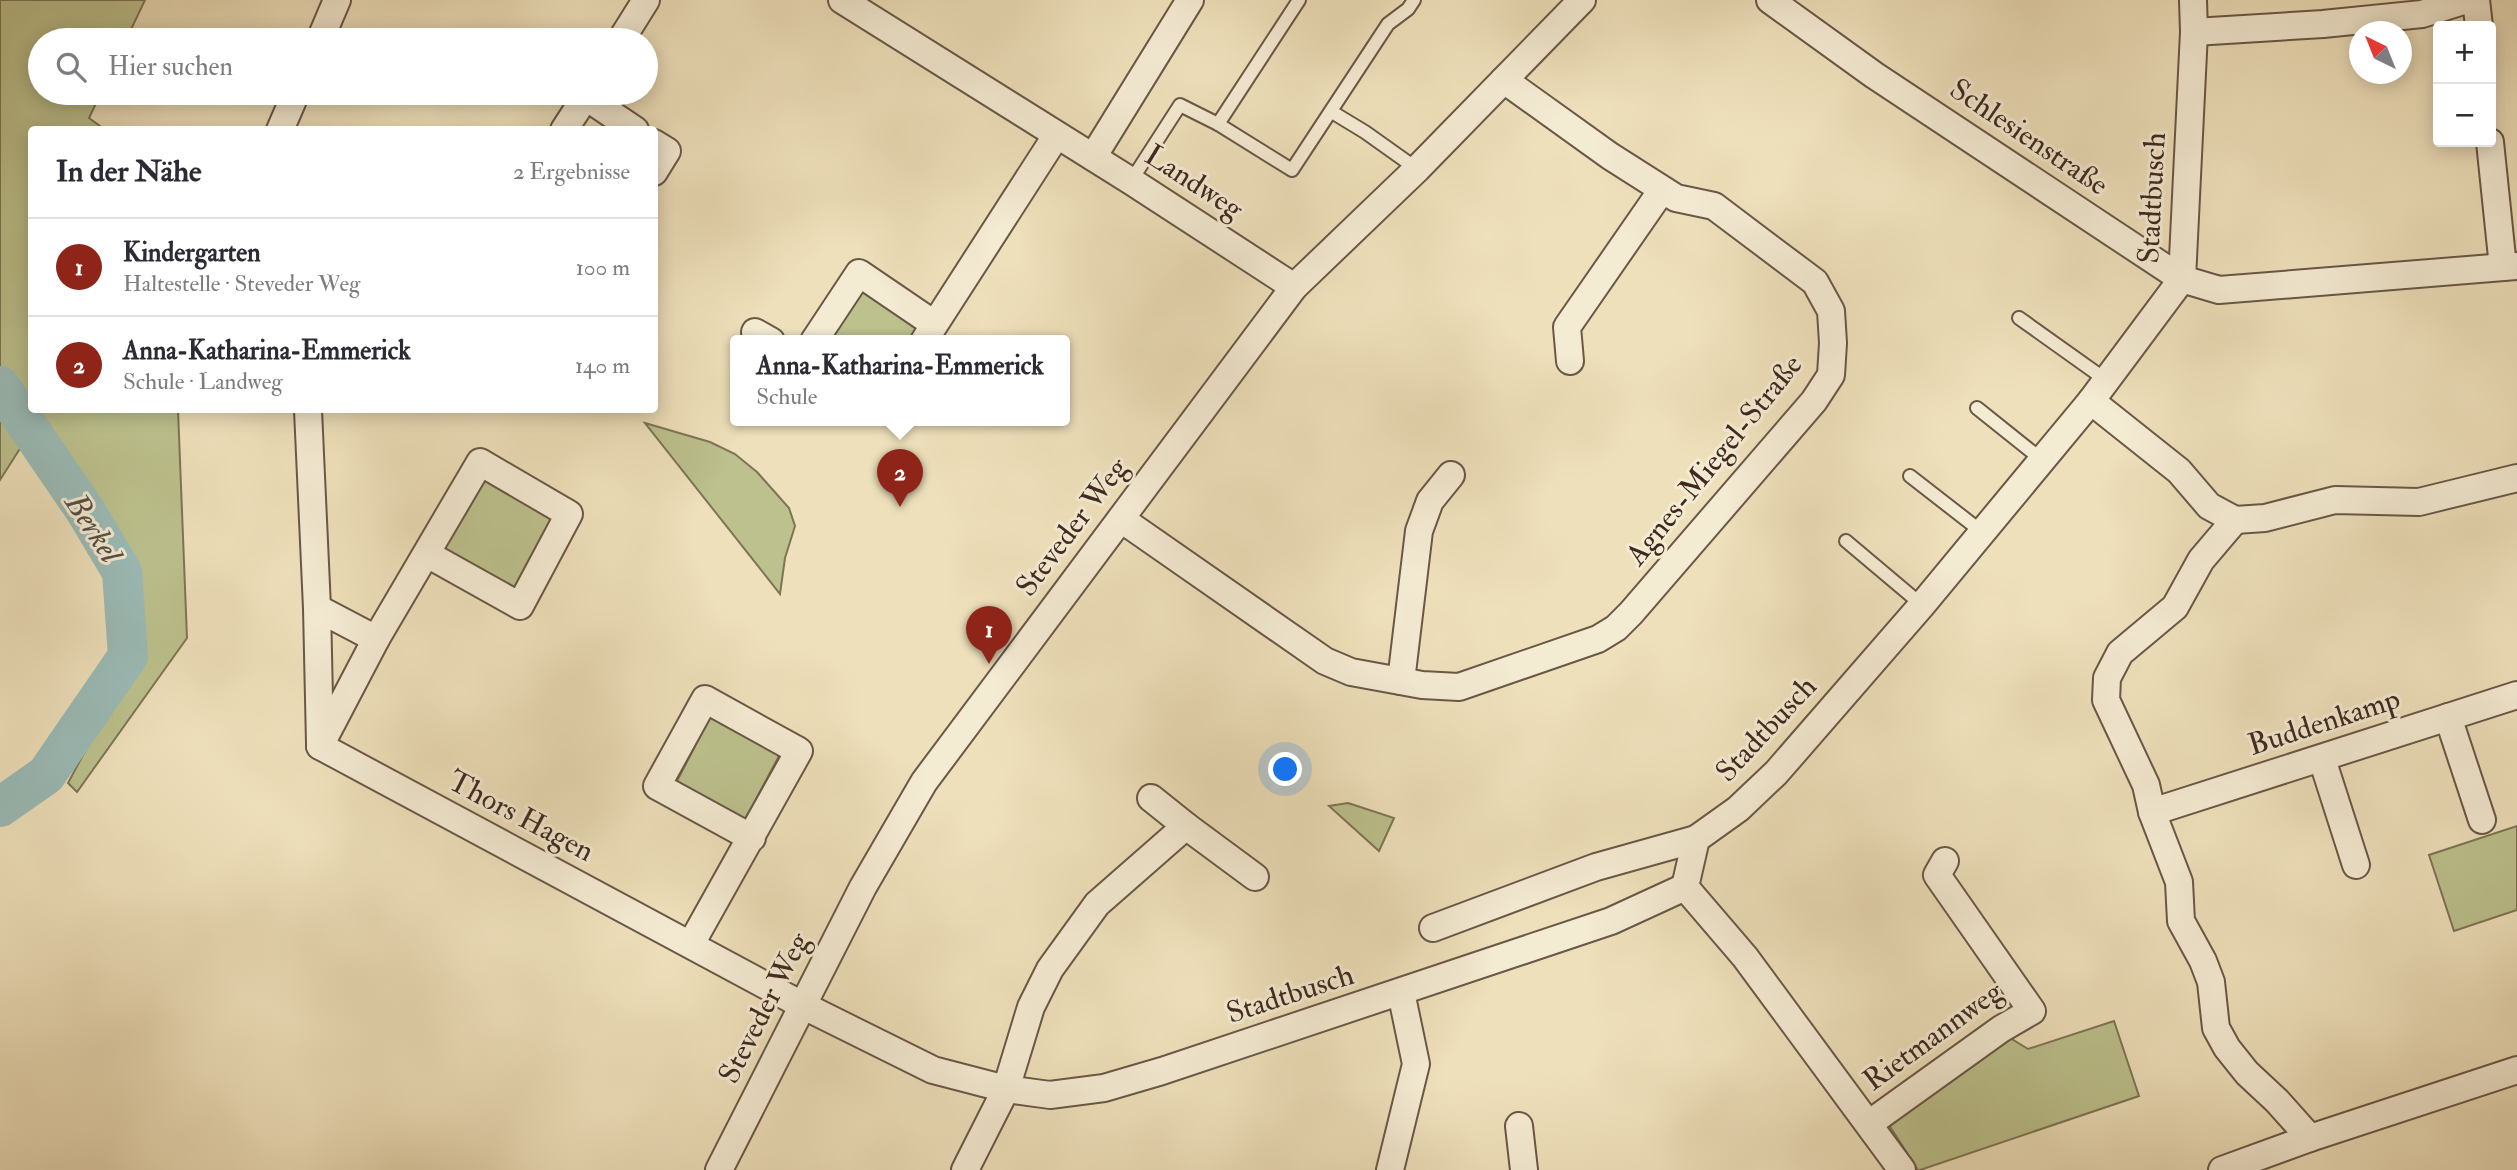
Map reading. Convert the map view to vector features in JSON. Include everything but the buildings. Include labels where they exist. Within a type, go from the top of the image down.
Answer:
[{"type":"street","points":[[325,28],[337,0]]},
{"type":"street","points":[[628,28],[646,0]]},
{"type":"street","name":"Landweg","points":[[842,0],[1131,181],[1294,287]]},
{"type":"street","points":[[1093,157],[1190,0]]},
{"type":"street","name":"Steveder Weg","points":[[719,1170],[863,887],[924,782],[1294,287],[1417,169],[1582,0]]},
{"type":"street","name":"Schlesienstraße","points":[[1770,0],[1874,75],[2182,279],[2219,290],[2510,267]]},
{"type":"street","name":"Stadtbusch","points":[[1433,928],[1596,867],[1696,839],[1738,809],[1776,773],[1922,605],[2042,460],[2099,390],[2182,279],[2194,32],[2193,0]]},
{"type":"street","points":[[2194,32],[2323,24],[2466,0]]},
{"type":"street","points":[[2476,0],[2478,21]]},
{"type":"street","name":"Agnes-Miegel-Straße","points":[[1122,519],[1325,661],[1351,672],[1422,685],[1459,687],[1598,639],[1616,628],[1814,401],[1831,375],[1833,343],[1831,311],[1815,282],[1714,206],[1676,198],[1662,190],[1504,80]]},
{"type":"street","points":[[282,126],[291,105]]},
{"type":"street","points":[[566,126],[578,105]]},
{"type":"street","points":[[600,105],[629,126]]},
{"type":"street","points":[[818,335],[859,272],[929,332],[1056,136]]},
{"type":"street","points":[[658,145],[667,151],[658,166]]},
{"type":"street","points":[[2491,147],[2510,267]]},
{"type":"street","points":[[1570,361],[1567,327],[1662,190]]},
{"type":"street","points":[[2099,390],[2179,471],[2209,506],[2235,520],[2265,518],[2335,500],[2419,502],[2517,478]]},
{"type":"street","points":[[308,413],[320,746]]},
{"type":"street","points":[[320,746],[376,639],[480,462],[569,514],[520,606],[426,554]]},
{"type":"street","points":[[1401,681],[1419,531],[1430,502],[1451,475]]},
{"type":"street","points":[[2235,520],[2201,560],[2175,607],[2120,653],[2107,678],[2106,701],[2146,785],[2152,812],[2179,882],[2181,921],[2211,982],[2216,1028],[2227,1048],[2247,1073],[2310,1138]]},
{"type":"street","points":[[317,608],[376,639]]},
{"type":"street","name":"Buddenkamp","points":[[2152,812],[2517,695]]},
{"type":"street","points":[[691,944],[752,838],[799,751],[705,699],[657,786],[752,838]]},
{"type":"street","points":[[2448,717],[2482,820]]},
{"type":"street","name":"Thors Hagen","points":[[320,746],[802,1005]]},
{"type":"street","points":[[2322,759],[2356,865]]},
{"type":"street","points":[[1151,798],[1255,877]]},
{"type":"street","points":[[965,1170],[1006,1089],[1031,1007],[1050,969],[1097,904],[1186,826]]},
{"type":"street","points":[[1685,887],[1696,839]]},
{"type":"street","name":"Rietmannweg","points":[[1870,1123],[2001,1029],[2032,1011],[1937,875],[1945,861]]},
{"type":"street","name":"Stadtbusch","points":[[802,1005],[933,1070],[1006,1089],[1050,1095],[1104,1088],[1163,1071],[1611,921],[1685,887]]},
{"type":"street","name":"Rietmannweg","points":[[1685,887],[1745,957],[1870,1123],[1893,1167]]},
{"type":"street","points":[[1390,1170],[1416,1064],[1401,992]]},
{"type":"street","points":[[2222,1170],[2517,1070]]},
{"type":"street","points":[[1519,1126],[1524,1170]]},
{"type":"lane","points":[[1218,124],[1299,0]]},
{"type":"lane","points":[[1131,181],[1180,105],[1218,124],[1292,170],[1388,24],[1408,9],[1414,0]]},
{"type":"lane","points":[[1332,112],[1417,169]]},
{"type":"lane","points":[[2019,318],[2099,390]]},
{"type":"lane","points":[[1977,408],[2042,460]]},
{"type":"lane","points":[[1910,476],[1982,532]]},
{"type":"lane","points":[[1846,541],[1922,605]]},
{"type":"green space","points":[[0,0],[145,0],[132,28],[28,28],[28,105],[95,105],[89,118],[100,126],[28,126],[28,413],[178,413],[187,638],[77,792],[68,783],[134,660],[127,564],[0,372]]},
{"type":"green space","points":[[861,286],[922,326],[916,335],[831,335]]},
{"type":"green space","points":[[0,414],[21,447],[0,480]]},
{"type":"green space","points":[[645,423],[710,442],[735,454],[757,472],[789,508],[795,526],[785,558],[780,594]]},
{"type":"green space","points":[[482,475],[560,521],[513,590],[438,549]]},
{"type":"green space","points":[[710,717],[780,754],[745,820],[676,783]]},
{"type":"green space","points":[[1348,803],[1394,818],[1379,851],[1329,806]]},
{"type":"green space","points":[[2517,826],[2517,910],[2454,931],[2429,855]]},
{"type":"green space","points":[[2114,1021],[2139,1096],[1920,1170],[1889,1125],[2010,1038],[2028,1049]]},
{"type":"waterway","name":"Berkel","points":[[0,386],[85,510],[122,572],[128,656],[46,775],[0,807]]},
{"type":"place","name":"Anna-Katharina-Emmerick","points":[[900,507]]},
{"type":"place","name":"Kindergarten","points":[[989,664]]}]
